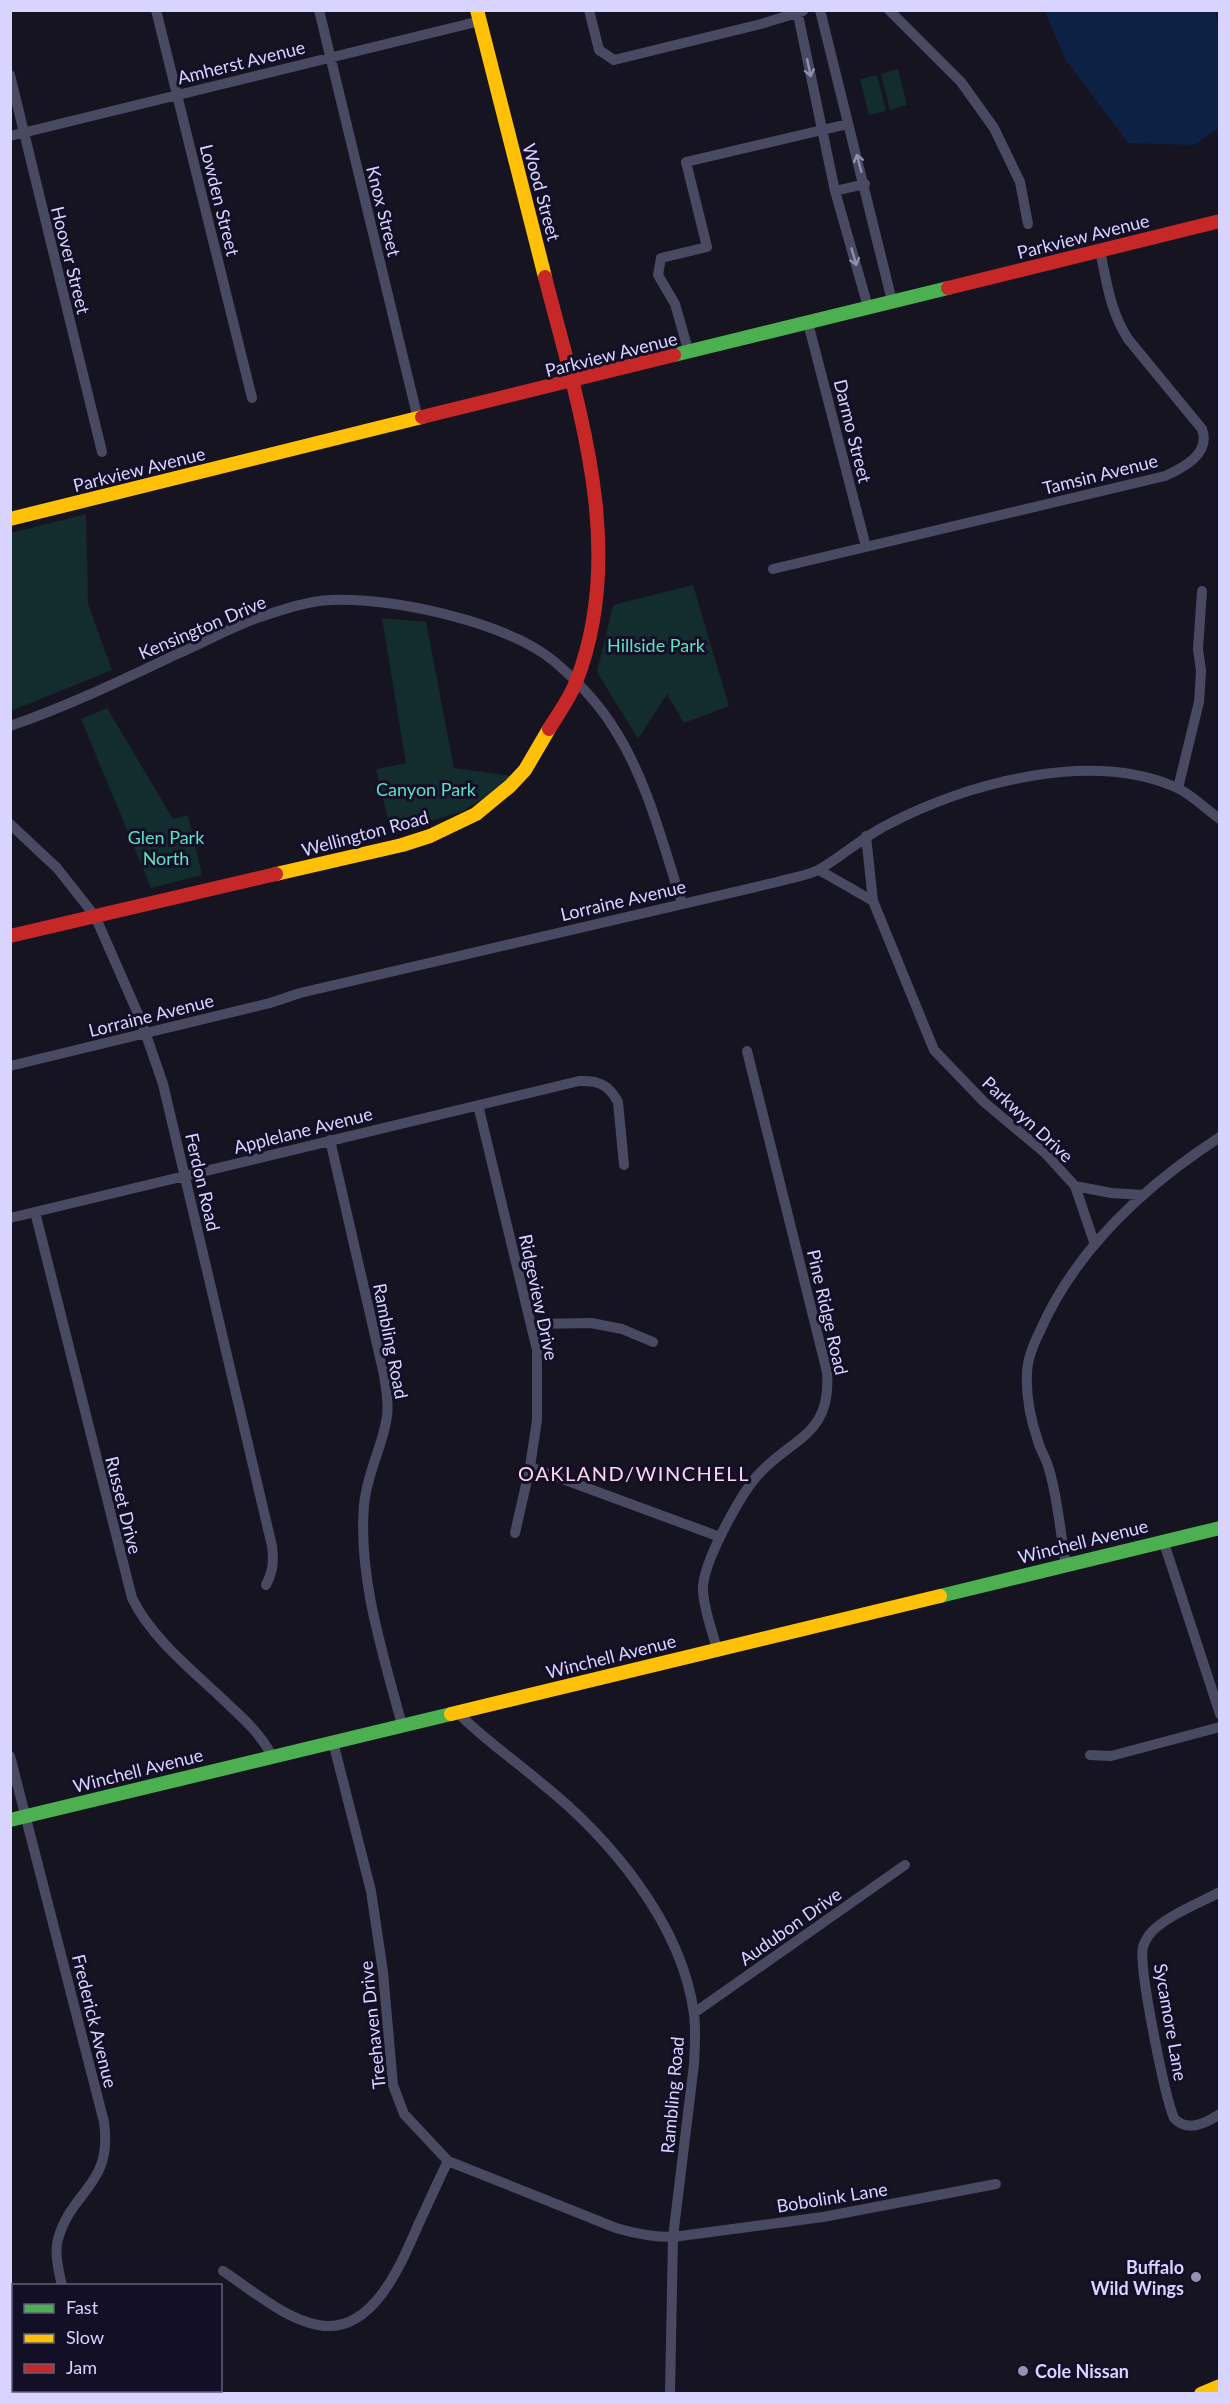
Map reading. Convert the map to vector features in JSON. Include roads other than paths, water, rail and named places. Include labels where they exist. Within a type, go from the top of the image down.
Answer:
[{"type":"street","name":"Lowden Street","points":[[156,10],[252,398]]},
{"type":"street","name":"Knox Street","points":[[319,10],[418,419]]},
{"type":"street","points":[[589,10],[599,50],[614,60],[799,12],[835,191],[868,308]]},
{"type":"street","points":[[820,10],[865,184],[892,301]]},
{"type":"street","points":[[889,10],[961,82],[994,128],[1020,182],[1028,224]]},
{"type":"street","name":"Amherst Avenue","points":[[10,136],[330,57],[478,16]]},
{"type":"street","name":"Wood Street","points":[[478,16],[573,382]]},
{"type":"street","name":"Hoover Street","points":[[10,75],[102,452]]},
{"type":"street","points":[[689,353],[675,304],[658,275],[661,258],[707,247],[686,162],[848,124]]},
{"type":"street","points":[[835,191],[865,184]]},
{"type":"street","name":"Parkview Avenue","points":[[10,519],[1220,221]]},
{"type":"street","name":"Tamsin Avenue","points":[[773,569],[1165,476],[1180,470],[1197,456],[1203,442],[1202,429],[1120,327],[1113,311],[1100,251]]},
{"type":"street","name":"Darmo Street","points":[[808,323],[866,547]]},
{"type":"street","name":"Wellington Road","points":[[10,936],[402,845],[430,836],[476,814],[525,770],[576,683],[591,631],[599,575],[599,541],[592,469],[573,382]]},
{"type":"street","points":[[1178,788],[1200,702],[1201,671],[1198,649],[1202,591]]},
{"type":"street","name":"Kensington Drive","points":[[10,726],[75,703],[231,628],[289,609],[328,600],[361,600],[419,608],[464,619],[528,645],[554,661],[602,710],[626,749],[655,821],[681,903]]},
{"type":"street","name":"Lorraine Avenue","points":[[10,1066],[270,1003],[300,993],[777,882],[819,870],[866,836],[919,809],[954,795],[1029,777],[1115,771],[1178,788],[1220,819]]},
{"type":"street","name":"Ferdon Road","points":[[10,824],[57,868],[94,916],[145,1034],[163,1084],[272,1546],[274,1561],[266,1585]]},
{"type":"street","name":"Parkwyn Drive","points":[[866,836],[873,901],[934,1050],[984,1102],[1045,1153],[1075,1186],[1094,1242]]},
{"type":"street","points":[[819,870],[873,901]]},
{"type":"street","name":"Pine Ridge Road","points":[[717,1649],[703,1590],[704,1577],[720,1537],[757,1476],[814,1426],[826,1404],[828,1389],[827,1372],[747,1051]]},
{"type":"street","name":"Applelane Avenue","points":[[10,1218],[579,1081],[604,1084],[614,1093],[618,1102],[624,1165]]},
{"type":"street","name":"Ridgeview Drive","points":[[478,1105],[531,1324],[538,1371],[537,1420],[530,1467],[515,1533]]},
{"type":"street","points":[[1066,1565],[1048,1465],[1032,1420],[1027,1373],[1036,1339],[1048,1310],[1094,1242],[1143,1195],[1220,1137]]},
{"type":"street","name":"Rambling Road","points":[[330,1140],[384,1375],[387,1398],[387,1417],[368,1477],[364,1504],[363,1550],[379,1640],[402,1725]]},
{"type":"street","points":[[1075,1186],[1111,1193],[1143,1195]]},
{"type":"street","name":"Russet Drive","points":[[35,1212],[132,1598],[138,1610],[160,1638],[259,1734],[272,1756]]},
{"type":"street","points":[[531,1324],[591,1323],[622,1329],[653,1342]]},
{"type":"street","points":[[530,1467],[720,1537]]},
{"type":"street","name":"Winchell Avenue","points":[[10,1820],[1220,1528]]},
{"type":"street","points":[[1163,1540],[1220,1714]]},
{"type":"street","name":"Rambling Road","points":[[456,1711],[480,1736],[541,1782],[594,1830],[642,1892],[670,1936],[680,1960],[694,2013],[694,2064],[673,2237],[669,2322],[670,2394]]},
{"type":"street","points":[[1090,1755],[1111,1756],[1220,1727]]},
{"type":"street","name":"Treehaven Drive","points":[[333,1742],[371,1891],[383,1972],[393,2085],[404,2114],[448,2161],[616,2228],[638,2235],[673,2237]]},
{"type":"street","name":"Frederick Avenue","points":[[10,1755],[106,2137],[103,2164],[66,2219],[57,2241],[56,2252],[62,2284]]},
{"type":"street","name":"Audubon Drive","points":[[694,2013],[904,1865]]},
{"type":"street","name":"Sycamore Lane","points":[[1220,1892],[1158,1926],[1143,1946],[1146,1994],[1171,2113],[1181,2124],[1195,2126],[1220,2114]]},
{"type":"street","points":[[223,2271],[277,2307],[305,2321],[323,2326],[350,2322],[374,2303],[394,2278],[448,2161]]},
{"type":"street","name":"Bobolink Lane","points":[[673,2237],[823,2217],[996,2184]]},
{"type":"street","points":[[1201,2394],[1220,2386]]},
{"type":"water","points":[[1045,11],[1215,11],[1220,31],[1219,128],[1194,145],[1128,143],[1065,59]]},
{"type":"place","name":"Buffalo Wild Wings","points":[[1196,2277]]},
{"type":"place","name":"Cole Nissan","points":[[1023,2371]]},
{"type":"district","name":"OAKLAND/WINCHELL","points":[[634,1473]]},
{"type":"park label","name":"Hillside Park","points":[[656,645]]},
{"type":"park label","name":"Canyon Park","points":[[426,789]]},
{"type":"park label","name":"Glen Park North","points":[[166,847]]}]
